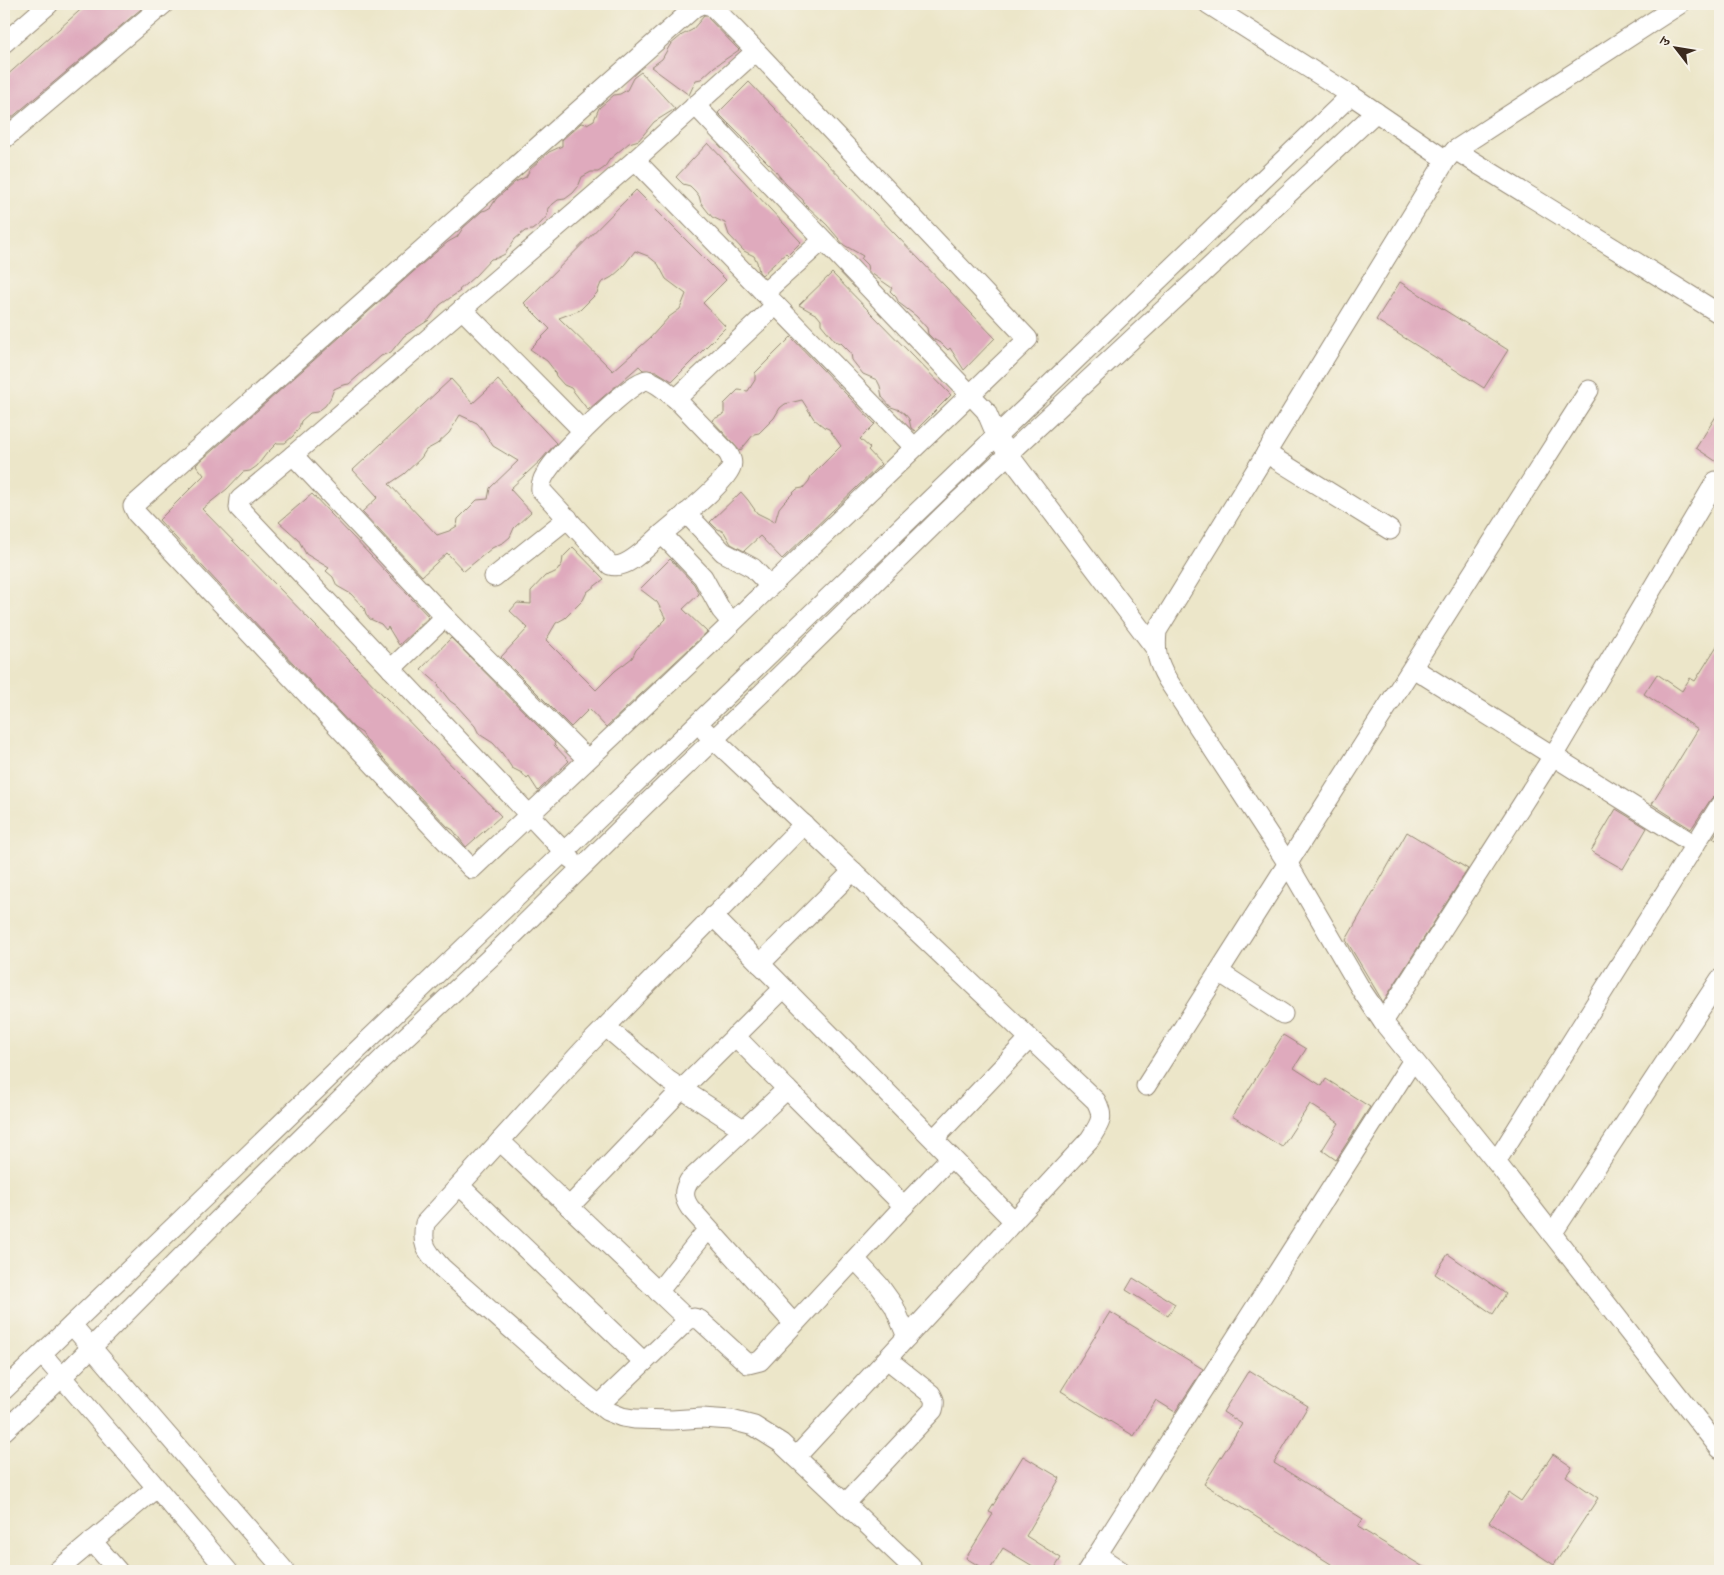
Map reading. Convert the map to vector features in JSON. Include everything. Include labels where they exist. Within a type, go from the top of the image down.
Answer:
[{"type":"street","points":[[4,43],[49,4]]},
{"type":"street","points":[[4,138],[164,4]]},
{"type":"street","points":[[703,4],[712,6],[756,51],[1028,339],[474,868],[470,868],[137,514],[133,506],[695,6],[703,4]]},
{"type":"street","points":[[1208,4],[1376,112],[1720,314]]},
{"type":"street","points":[[1680,4],[1451,155],[1157,631],[1155,648],[1158,662],[1168,679],[1288,864],[1362,991],[1383,1022],[1496,1162],[1720,1449]]},
{"type":"street","points":[[581,869],[239,508],[240,499],[635,160],[756,51]]},
{"type":"street","points":[[5,1387],[42,1354],[1351,95]]},
{"type":"street","points":[[694,105],[986,412],[997,437],[1009,455],[1155,648]]},
{"type":"street","points":[[4,1431],[62,1377],[342,1098],[492,956],[954,505],[1376,112]]},
{"type":"street","points":[[635,160],[914,447]]},
{"type":"street","points":[[676,399],[823,240]]},
{"type":"street","points":[[462,309],[583,431]]},
{"type":"street","points":[[643,380],[649,381],[676,399],[728,453],[732,465],[729,472],[714,488],[636,557],[622,566],[616,567],[610,565],[541,490],[542,478],[562,452],[583,431],[631,387],[643,380]]},
{"type":"street","points":[[1146,1086],[1589,390]]},
{"type":"street","points":[[1266,453],[1390,530]]},
{"type":"street","points":[[293,455],[445,616],[587,759]]},
{"type":"street","points":[[1383,1022],[1553,756],[1716,481]]},
{"type":"street","points":[[686,513],[723,552],[753,568],[770,586]]},
{"type":"street","points":[[494,577],[568,518]]},
{"type":"street","points":[[662,534],[703,578],[721,610],[732,623]]},
{"type":"street","points":[[392,669],[445,616]]},
{"type":"street","points":[[1413,668],[1695,846]]},
{"type":"street","points":[[698,723],[1096,1101],[1101,1112],[1100,1122],[1090,1139],[796,1457]]},
{"type":"street","points":[[1496,1162],[1720,805]]},
{"type":"street","points":[[804,824],[606,1027],[500,1141],[425,1223],[423,1235],[426,1249],[442,1268],[607,1411],[634,1419],[672,1420],[702,1418],[731,1420],[754,1426],[781,1443],[911,1566]]},
{"type":"street","points":[[760,964],[853,871]]},
{"type":"street","points":[[713,916],[1014,1221]]},
{"type":"street","points":[[1219,972],[1283,1014]]},
{"type":"street","points":[[1552,1234],[1720,979]]},
{"type":"street","points":[[569,1206],[682,1089],[784,988]]},
{"type":"street","points":[[606,1027],[660,1074],[743,1129]]},
{"type":"street","points":[[735,1036],[904,1206]]},
{"type":"street","points":[[934,1139],[1029,1038]]},
{"type":"street","points":[[1121,1571],[1092,1563],[1413,1060]]},
{"type":"street","points":[[787,1089],[689,1181],[685,1188],[684,1197],[708,1228],[794,1324]]},
{"type":"street","points":[[500,1141],[688,1320]]},
{"type":"street","points":[[599,1405],[688,1320],[694,1318],[700,1320],[748,1364],[760,1361],[951,1157]]},
{"type":"street","points":[[460,1186],[644,1362]]},
{"type":"street","points":[[658,1292],[708,1228]]},
{"type":"street","points":[[854,1259],[879,1285],[894,1306],[907,1337]]},
{"type":"street","points":[[72,1325],[285,1571]]},
{"type":"street","points":[[42,1354],[228,1571]]},
{"type":"street","points":[[845,1504],[933,1410],[935,1404],[935,1399],[931,1394],[887,1359]]},
{"type":"street","points":[[57,1571],[156,1488]]},
{"type":"street","points":[[92,1542],[118,1571]]},
{"type":"building","points":[[87,4],[147,4],[4,124],[4,78]]},
{"type":"building","points":[[704,16],[739,50],[714,67],[701,79],[696,80],[689,95],[651,67],[662,59],[670,45],[682,35],[692,30]]},
{"type":"building","points":[[641,72],[675,109],[654,122],[639,140],[629,143],[610,159],[604,168],[582,177],[573,193],[565,199],[558,200],[548,208],[547,216],[541,223],[532,230],[525,231],[515,239],[505,254],[491,259],[460,291],[440,305],[429,320],[404,336],[391,352],[381,356],[349,384],[334,389],[325,406],[317,412],[310,413],[301,421],[299,428],[293,436],[285,443],[277,443],[257,466],[250,471],[243,472],[227,489],[202,509],[501,816],[466,847],[453,830],[448,827],[367,741],[362,733],[354,728],[159,520],[204,475],[196,465],[430,257],[457,237],[463,228],[482,211],[491,207],[496,199],[515,182],[526,177],[530,169],[549,152],[562,146],[562,140],[581,123],[587,124],[594,120],[599,108],[614,95],[627,90],[633,78]]},
{"type":"building","points":[[749,82],[995,338],[964,370],[950,348],[948,350],[933,339],[928,334],[927,328],[916,316],[899,303],[890,291],[892,288],[868,271],[867,265],[861,259],[863,256],[844,245],[771,166],[718,113]]},
{"type":"building","points":[[708,143],[801,242],[788,255],[786,253],[762,275],[759,272],[754,256],[744,251],[729,235],[725,223],[712,217],[701,203],[695,191],[676,177]]},
{"type":"building","points":[[636,190],[726,280],[703,303],[726,327],[672,381],[656,371],[643,370],[639,366],[588,410],[571,388],[564,385],[556,376],[547,361],[530,349],[550,329],[524,303]],"holes":[[[635,251],[648,256],[658,264],[666,279],[686,294],[680,309],[669,317],[650,338],[613,371],[559,318],[580,310],[597,293],[601,283],[621,269]]]},
{"type":"building","points":[[832,273],[951,395],[915,431],[911,428],[909,419],[905,414],[891,407],[882,397],[877,380],[863,374],[852,360],[851,353],[841,343],[835,341],[821,324],[821,320],[817,315],[799,305]]},
{"type":"building","points":[[1400,282],[1508,350],[1484,388],[1376,320]]},
{"type":"building","points":[[791,337],[875,424],[860,439],[870,448],[868,450],[881,464],[782,559],[760,536],[744,551],[731,544],[724,532],[710,522],[741,492],[757,513],[775,522],[779,508],[784,502],[797,489],[803,488],[811,476],[841,446],[829,429],[814,419],[802,400],[785,404],[780,408],[774,418],[759,433],[754,434],[740,451],[712,420],[724,414],[724,404],[738,390],[748,391],[755,380],[755,373]]},
{"type":"building","points":[[451,379],[473,403],[498,380],[556,443],[510,489],[531,512],[514,528],[510,537],[492,548],[464,571],[447,553],[422,576],[362,512],[378,497],[353,470]],"holes":[[[460,415],[477,423],[493,446],[518,461],[490,488],[488,499],[477,500],[458,519],[457,526],[437,535],[389,484],[404,474],[421,458],[426,450],[437,444],[449,433]]]},
{"type":"building","points":[[1720,410],[1720,464],[1696,448]]},
{"type":"building","points":[[312,494],[429,617],[399,645],[388,627],[386,630],[381,624],[370,619],[364,608],[351,594],[337,586],[333,577],[326,571],[329,568],[306,554],[298,539],[279,522]]},
{"type":"building","points":[[573,547],[604,579],[587,592],[583,600],[565,618],[556,623],[546,640],[596,690],[615,671],[632,658],[636,650],[666,619],[657,602],[640,589],[670,559],[694,584],[699,594],[683,609],[707,632],[606,727],[589,709],[571,727],[501,657],[528,628],[510,611],[517,603],[531,604],[531,591],[545,576],[557,571],[562,564],[563,557]]},
{"type":"building","points":[[451,638],[555,743],[554,745],[569,761],[538,791],[529,777],[527,779],[522,773],[512,768],[493,743],[479,734],[475,726],[450,701],[439,685],[421,669]]},
{"type":"building","points":[[1720,641],[1720,794],[1715,795],[1711,799],[1691,829],[1652,804],[1698,729],[1644,694],[1657,674],[1682,691],[1690,678],[1695,681]]},
{"type":"building","points":[[1616,809],[1647,828],[1623,869],[1591,851]]},
{"type":"building","points":[[1720,826],[1720,842],[1713,838]]},
{"type":"building","points":[[1407,832],[1468,869],[1383,1002],[1346,940]]},
{"type":"building","points":[[1283,1035],[1306,1049],[1294,1068],[1322,1086],[1326,1079],[1370,1107],[1336,1160],[1322,1150],[1339,1123],[1310,1104],[1282,1147],[1232,1116]]},
{"type":"building","points":[[1448,1254],[1506,1294],[1493,1314],[1435,1274]]},
{"type":"building","points":[[1133,1278],[1175,1304],[1168,1316],[1126,1290]]},
{"type":"building","points":[[1110,1312],[1203,1369],[1175,1412],[1156,1400],[1134,1436],[1061,1391]]},
{"type":"building","points":[[1249,1370],[1308,1406],[1274,1463],[1363,1519],[1358,1527],[1430,1571],[1342,1571],[1204,1484],[1242,1424],[1223,1412]]},
{"type":"building","points":[[1553,1454],[1572,1467],[1566,1476],[1598,1498],[1554,1565],[1489,1522],[1509,1493],[1521,1501]]},
{"type":"building","points":[[1023,1456],[1060,1478],[1026,1536],[1061,1558],[1053,1571],[1041,1571],[1003,1548],[989,1571],[987,1571],[966,1558],[993,1514],[989,1512]]}]
